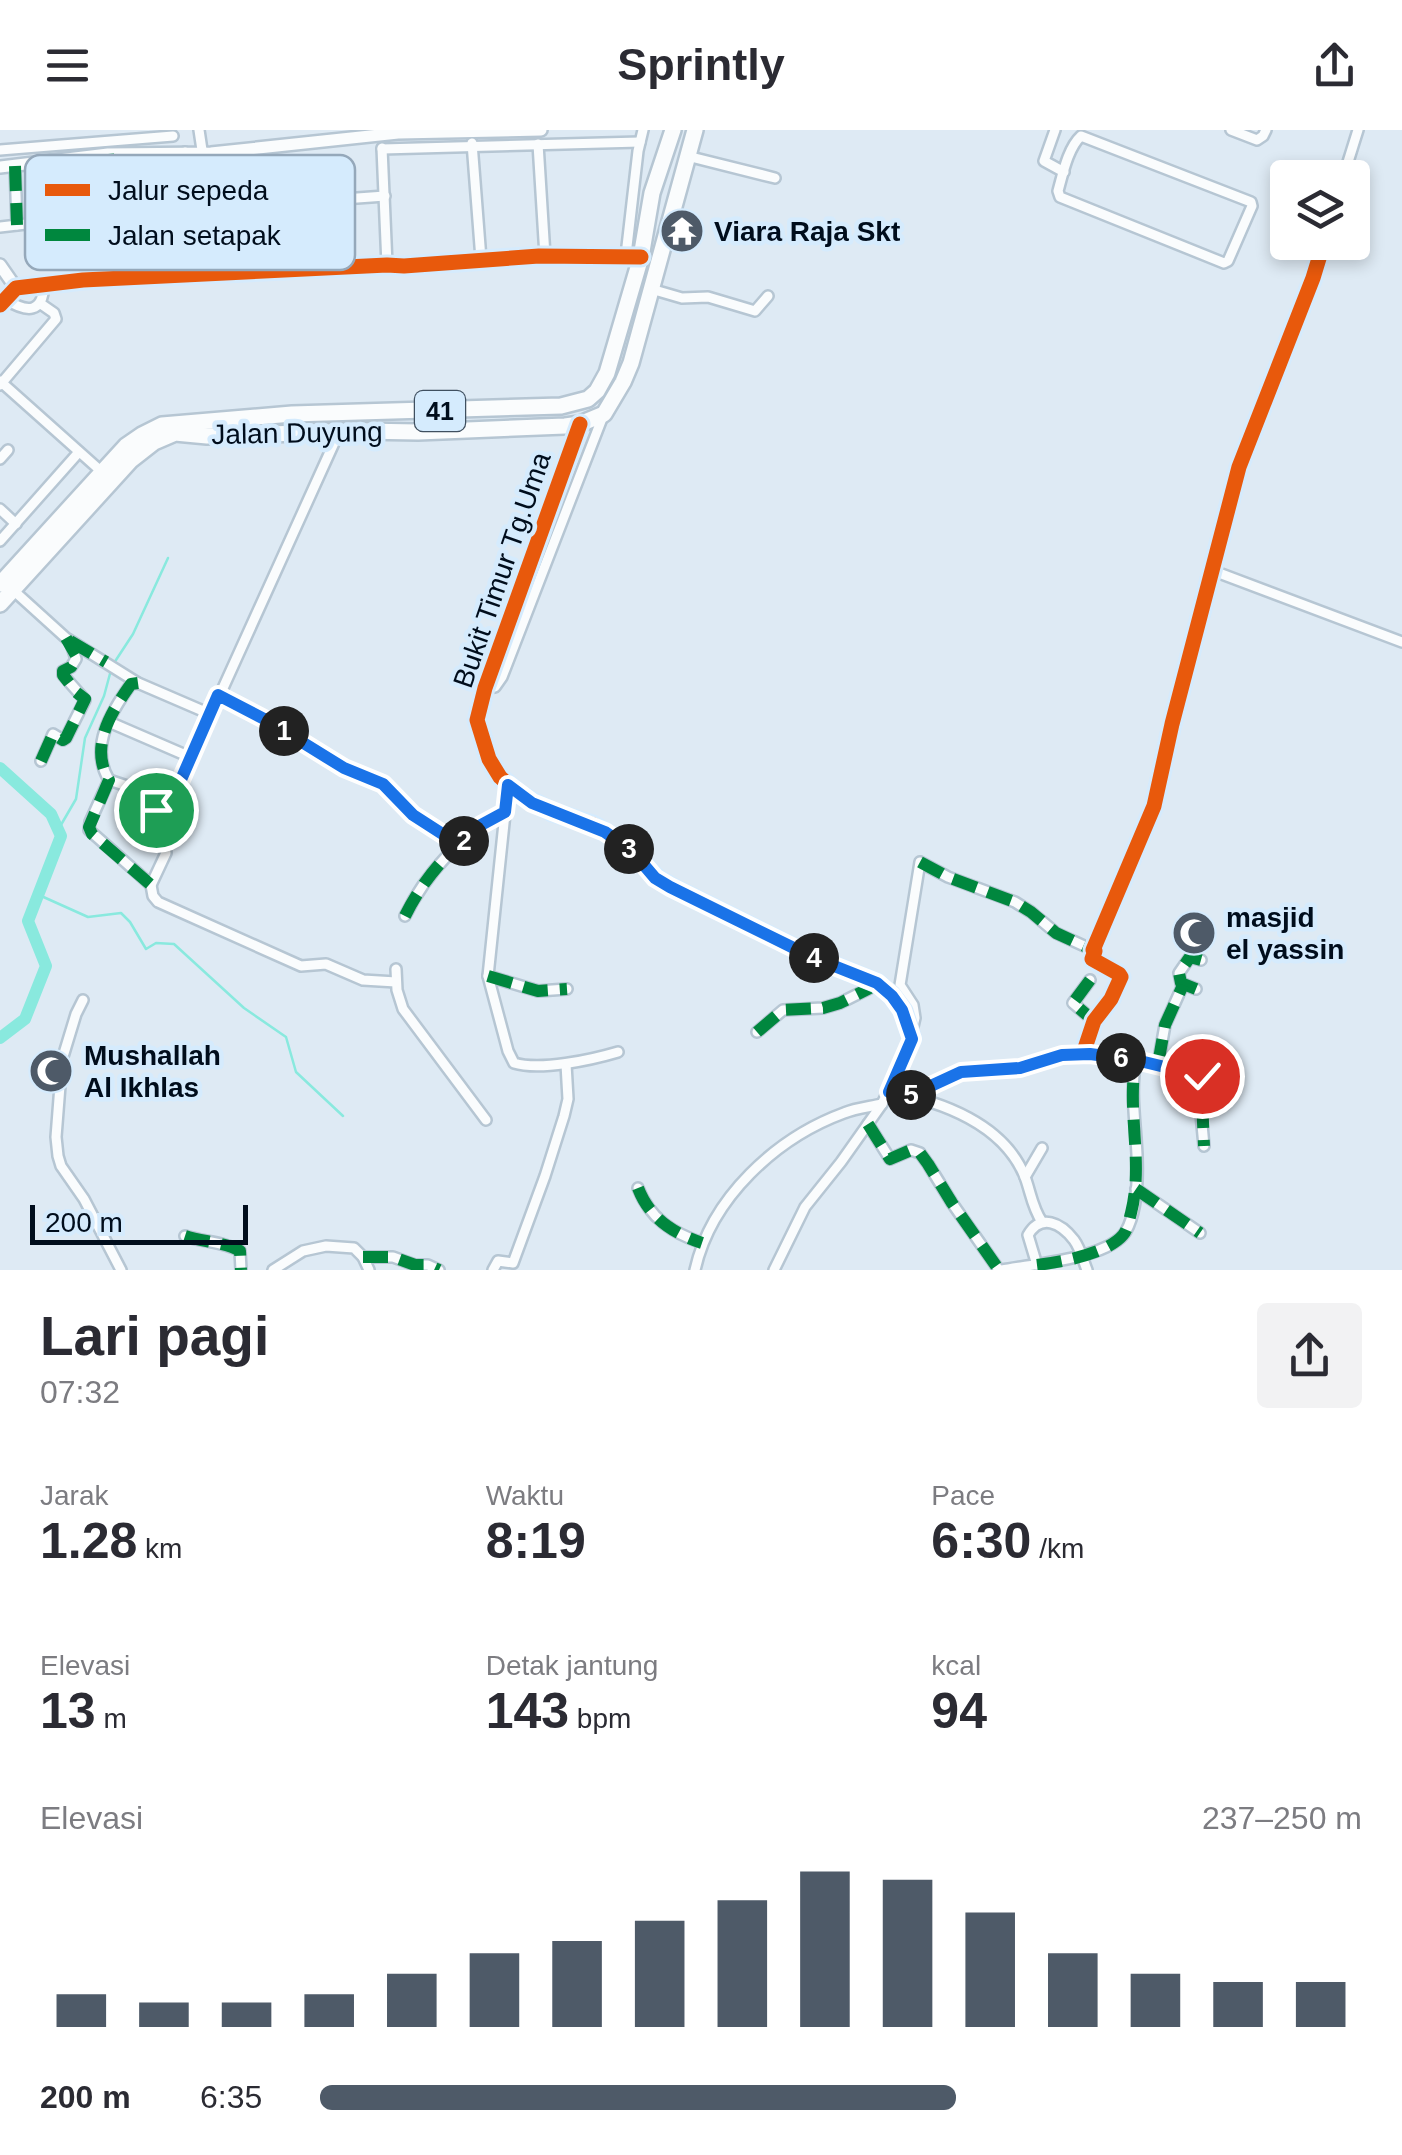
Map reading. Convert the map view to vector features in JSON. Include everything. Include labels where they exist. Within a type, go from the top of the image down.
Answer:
[{"type":"highway","name":"Jalan Duyung","points":[[53,535],[126,446],[162,425],[297,414],[561,406],[584,402],[594,395],[608,372],[633,256],[672,130]]},
{"type":"highway","points":[[604,414],[631,363],[695,130]]},
{"type":"highway","points":[[658,176],[660,187],[667,191],[674,190],[680,181]]},
{"type":"highway","points":[[649,212],[656,203],[663,202],[672,216]]},
{"type":"highway","points":[[297,414],[304,422],[298,433]]},
{"type":"highway","points":[[326,414],[323,424],[334,432]]},
{"type":"highway","name":"Jalan Duyung","points":[[0,604],[6,587],[53,535],[131,460],[168,435],[418,432],[580,424],[604,414]]},
{"type":"street","points":[[199,130],[202,150],[209,153]]},
{"type":"street","points":[[100,155],[209,153],[384,132],[541,130],[545,256]]},
{"type":"street","points":[[355,266],[545,256],[633,256],[643,130]]},
{"type":"street","points":[[1045,156],[1055,130]]},
{"type":"street","points":[[1231,130],[1257,140],[1266,130]]},
{"type":"street","points":[[1349,160],[1358,130]]},
{"type":"street","points":[[384,132],[387,265]]},
{"type":"street","points":[[476,132],[470,146],[481,259]]},
{"type":"street","points":[[0,150],[173,133],[179,155]]},
{"type":"street","points":[[124,136],[132,154]]},
{"type":"street","points":[[1081,136],[1248,199],[1252,206],[1228,261],[1060,197],[1058,191],[1069,158],[1081,136]]},
{"type":"street","points":[[382,150],[640,142]]},
{"type":"street","points":[[688,156],[775,178]]},
{"type":"street","points":[[1045,156],[1069,158]]},
{"type":"street","points":[[1045,156],[1064,172]]},
{"type":"street","points":[[0,167],[25,165]]},
{"type":"street","points":[[15,166],[17,225]]},
{"type":"street","points":[[355,198],[385,196]]},
{"type":"street","points":[[0,227],[25,224]]},
{"type":"street","points":[[1093,950],[1155,802],[1239,466],[1318,260]]},
{"type":"street","points":[[0,265],[16,288]]},
{"type":"street","points":[[83,270],[84,280]]},
{"type":"street","points":[[189,270],[189,276]]},
{"type":"street","points":[[44,284],[41,304],[30,309],[2,302],[16,288],[44,284],[268,270]]},
{"type":"street","points":[[651,289],[682,298],[708,297],[755,311],[768,296]]},
{"type":"street","points":[[41,304],[56,319],[0,383],[102,472]]},
{"type":"street","name":"Bukit Timur Tg.Uma","points":[[484,688],[495,687],[502,677],[604,414]]},
{"type":"street","name":"Bukit Timur Tg.Uma","points":[[508,785],[489,760],[478,720],[484,688],[580,424]]},
{"type":"street","points":[[334,432],[166,814],[161,830],[166,853],[151,885],[158,902],[301,966],[326,964],[363,980],[396,982]]},
{"type":"street","points":[[0,541],[79,452]]},
{"type":"street","points":[[0,510],[16,524]]},
{"type":"street","points":[[1211,570],[1402,642]]},
{"type":"street","points":[[6,587],[66,638],[138,682],[210,714]]},
{"type":"street","points":[[40,761],[54,734],[66,738],[85,700],[63,675],[77,657],[66,638]]},
{"type":"street","points":[[138,682],[133,682],[118,703],[101,742],[101,756],[110,780],[90,830],[151,885]]},
{"type":"street","points":[[218,695],[344,768],[383,784],[413,815],[460,844]]},
{"type":"street","points":[[109,722],[190,756]]},
{"type":"street","points":[[110,780],[128,786],[137,800],[166,814]]},
{"type":"street","points":[[508,785],[532,803],[605,832],[670,887],[884,988],[902,1010],[912,1039]]},
{"type":"street","points":[[508,785],[488,976],[508,1051],[514,1062],[521,1065],[566,1064],[618,1052]]},
{"type":"street","points":[[404,916],[431,873],[481,825],[505,812]]},
{"type":"street","points":[[774,1270],[806,1208],[882,1104],[912,1039],[916,1018],[900,985],[920,862],[1015,902],[1056,933],[1096,951],[1092,959],[1120,976],[1094,1021],[1083,1054]]},
{"type":"street","points":[[1196,989],[1184,986],[1179,976],[1190,957],[1201,960]]},
{"type":"street","points":[[396,969],[403,1009],[486,1120]]},
{"type":"street","points":[[488,976],[529,990],[567,989]]},
{"type":"street","points":[[1090,980],[1073,1003],[1094,1021]]},
{"type":"street","points":[[1158,1064],[1164,1025],[1184,986]]},
{"type":"street","points":[[757,1032],[783,1010],[823,1008],[872,987],[884,988]]},
{"type":"street","points":[[84,1000],[62,1060],[58,1156],[121,1270]]},
{"type":"street","points":[[909,1096],[961,1072],[1020,1068],[1062,1055],[1136,1060],[1202,1076],[1204,1146]]},
{"type":"street","points":[[868,1124],[890,1159],[911,1150],[923,1157],[1000,1270],[1082,1256],[1123,1235],[1128,1224],[1136,1189],[1132,1076],[1136,1060]]},
{"type":"street","points":[[493,1270],[498,1261],[513,1262],[540,1190],[568,1099],[566,1064]]},
{"type":"street","points":[[889,1092],[949,1109],[995,1134],[1025,1177],[1031,1203],[1042,1222]]},
{"type":"street","points":[[695,1270],[708,1228],[726,1200],[761,1165],[794,1139],[843,1113],[882,1104]]},
{"type":"street","points":[[1025,1177],[1042,1148]]},
{"type":"street","points":[[638,1188],[646,1207],[658,1220],[702,1243]]},
{"type":"street","points":[[1136,1189],[1200,1233]]},
{"type":"street","points":[[1037,1265],[1028,1235],[1042,1222],[1066,1232],[1087,1270]]},
{"type":"street","points":[[185,1236],[233,1247],[240,1252],[241,1270]]},
{"type":"street","points":[[273,1270],[303,1251],[326,1246],[354,1248],[368,1270]]},
{"type":"street","points":[[363,1258],[393,1257],[438,1270]]},
{"type":"waterway","points":[[114,663],[133,634],[168,558]]},
{"type":"waterway","points":[[58,830],[76,799],[85,738],[111,670]]},
{"type":"waterway","points":[[0,768],[51,814],[61,836],[28,921],[46,966],[25,1019],[0,1038]]},
{"type":"waterway","points":[[39,895],[88,917],[121,913],[146,949],[156,943],[174,944],[244,1008],[286,1037],[296,1072],[343,1116]]},
{"type":"marked path","points":[[15,166],[17,225]]},
{"type":"marked path","points":[[41,761],[53,734],[66,738],[85,699],[63,675],[77,657],[66,638]]},
{"type":"marked path","points":[[70,641],[106,662]]},
{"type":"marked path","points":[[138,683],[131,684],[105,730],[101,755],[109,780],[89,827],[92,834],[151,885]]},
{"type":"marked path","points":[[377,781],[413,815],[460,844]]},
{"type":"marked path","points":[[405,916],[423,885],[447,856],[474,831],[505,812]]},
{"type":"marked path","points":[[920,862],[1015,902],[1056,933],[1093,950],[1096,943]]},
{"type":"marked path","points":[[1196,989],[1181,983],[1179,973],[1190,957],[1201,960]]},
{"type":"marked path","points":[[488,976],[538,991],[567,989]]},
{"type":"marked path","points":[[1090,980],[1073,1003],[1094,1021]]},
{"type":"marked path","points":[[1158,1064],[1165,1025],[1183,985]]},
{"type":"marked path","points":[[757,1032],[783,1010],[823,1008],[879,987]]},
{"type":"marked path","points":[[1083,1054],[1136,1060],[1201,1075],[1204,1146]]},
{"type":"marked path","points":[[1037,1265],[1095,1252],[1116,1242],[1126,1230],[1135,1194],[1136,1060]]},
{"type":"marked path","points":[[868,1124],[890,1159],[911,1150],[920,1153],[999,1270]]},
{"type":"marked path","points":[[638,1188],[649,1208],[664,1223],[702,1243]]},
{"type":"marked path","points":[[1136,1189],[1200,1233]]},
{"type":"marked path","points":[[185,1236],[240,1251],[241,1270]]},
{"type":"marked path","points":[[363,1257],[393,1257],[439,1270]]},
{"type":"cycle path","points":[[355,267],[539,256],[641,257]]},
{"type":"cycle path","points":[[1083,1054],[1094,1021],[1121,977],[1092,959],[1093,950],[1154,806],[1239,467],[1318,260]]},
{"type":"cycle path","points":[[0,305],[16,288],[83,280],[286,270]]},
{"type":"cycle path","points":[[580,424],[485,688],[477,720],[489,759],[500,777],[520,795],[605,832],[671,887],[815,958],[877,983],[903,1011],[912,1039]]},
{"type":"place","name":"Viara Raja Skt","points":[[682,231]]},
{"type":"place","name":"masjid el yassin","points":[[1194,933]]},
{"type":"place","name":"Mushallah Al Ikhlas","points":[[51,1071]]},
{"type":"route","points":[[156,810],[166,814],[218,695],[344,768],[383,784],[413,815],[458,844],[505,812],[508,785],[532,803],[605,832],[670,887],[814,958],[877,983],[902,1010],[912,1039],[889,1092],[909,1096],[961,1072],[1020,1068],[1062,1055],[1136,1060],[1202,1076]]}]
